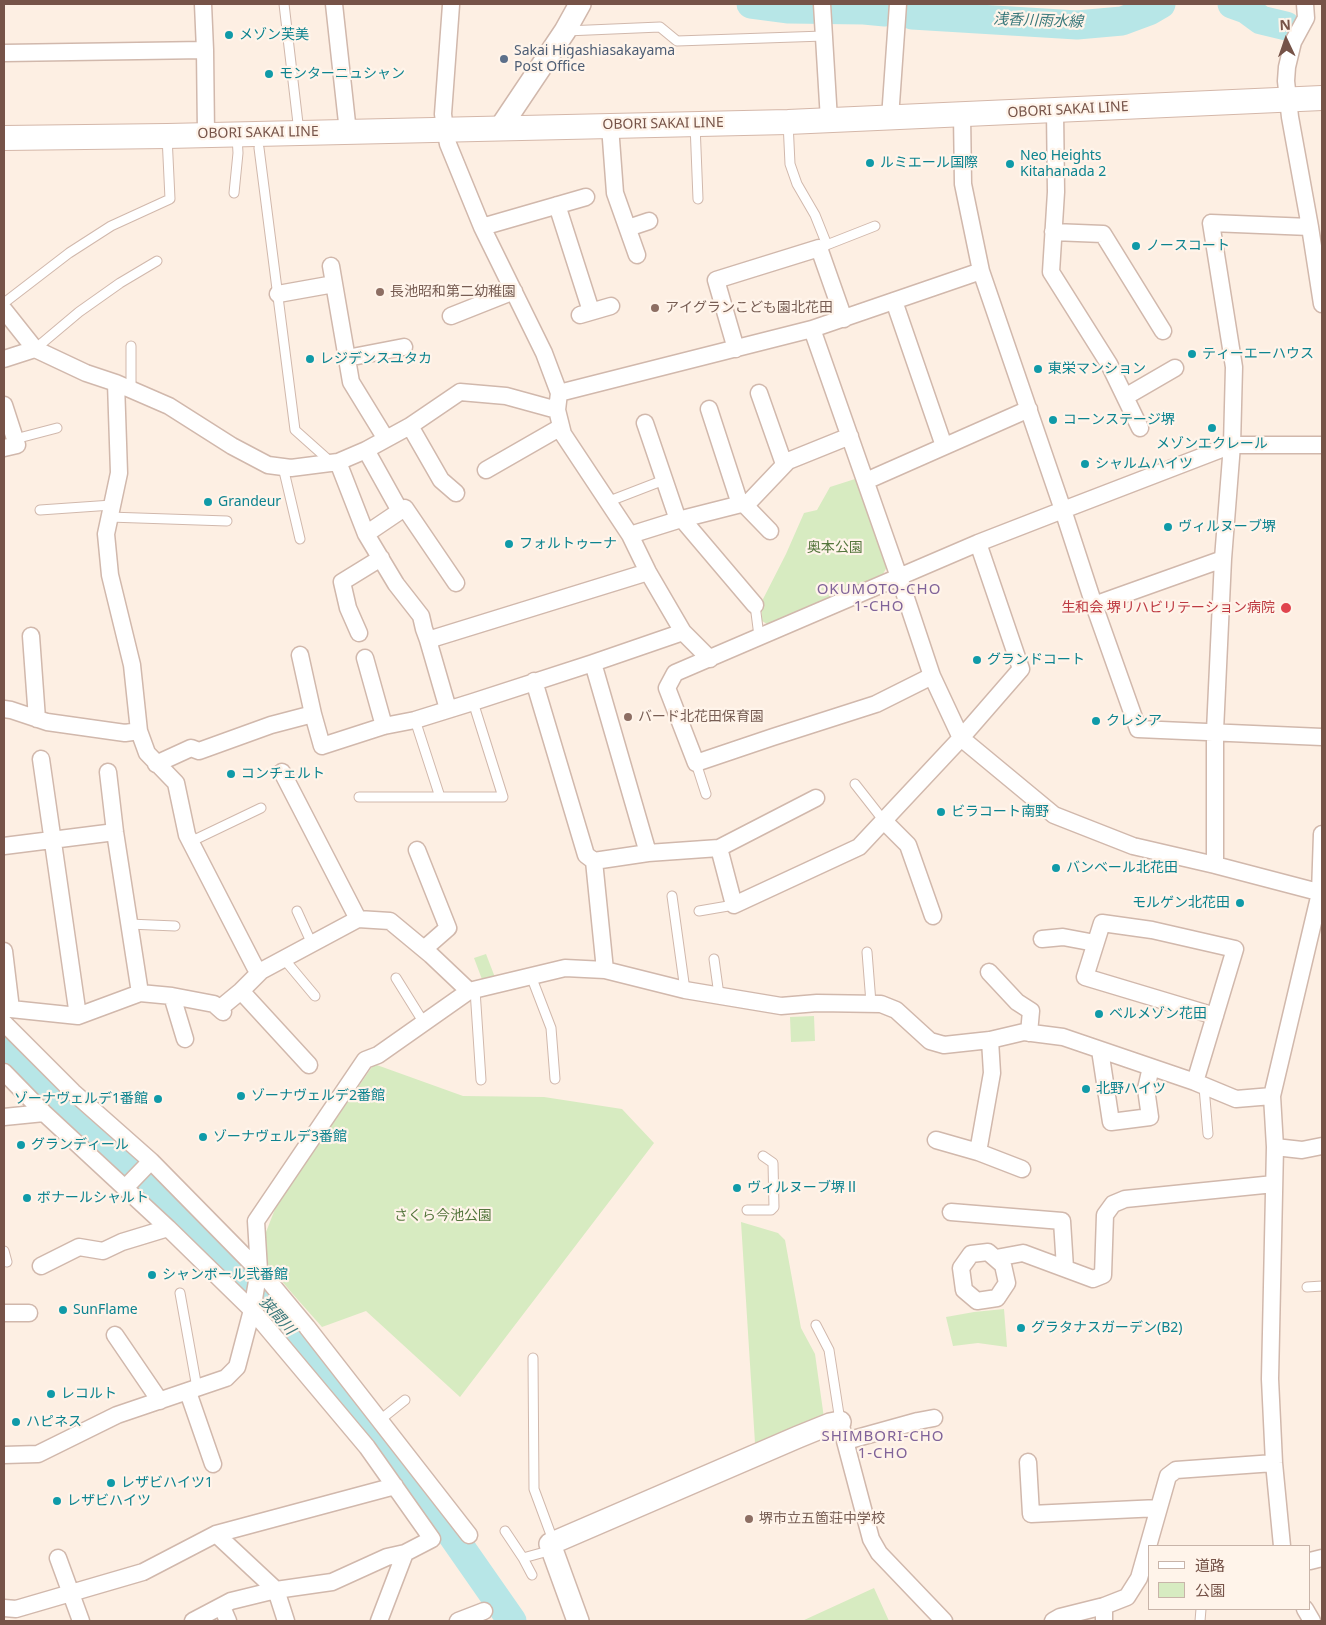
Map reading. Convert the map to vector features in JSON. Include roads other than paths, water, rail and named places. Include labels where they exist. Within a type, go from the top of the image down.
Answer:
[{"type":"main road","name":"OBORI SAKAI LINE","points":[[4,138],[788,122],[1322,98]]},
{"type":"street","points":[[203,4],[206,134]]},
{"type":"street","points":[[334,4],[348,132]]},
{"type":"street","points":[[890,118],[898,4]]},
{"type":"street","points":[[1305,4],[1306,18],[1293,42],[1287,67],[1288,100],[1322,295]]},
{"type":"street","points":[[451,5],[443,114],[448,144],[482,227],[544,353],[558,402],[563,434],[630,535],[648,572],[683,632],[710,659]]},
{"type":"street","points":[[500,128],[565,31],[578,5]]},
{"type":"street","points":[[823,20],[829,120]]},
{"type":"street","points":[[4,53],[204,50]]},
{"type":"street","points":[[1055,110],[1056,192],[1051,272],[1109,364],[1140,428]]},
{"type":"street","points":[[962,114],[963,184],[981,271],[1138,729],[1322,737]]},
{"type":"street","points":[[610,126],[615,193],[637,255]]},
{"type":"street","points":[[482,227],[586,197]]},
{"type":"street","points":[[557,205],[585,313],[611,306]]},
{"type":"street","points":[[628,228],[649,221]]},
{"type":"street","points":[[1215,865],[1215,731],[1223,559],[1232,445],[1234,367],[1211,223],[1310,227]]},
{"type":"street","points":[[1053,232],[1104,234],[1163,330]]},
{"type":"street","points":[[736,349],[716,280],[823,247],[844,319]]},
{"type":"street","points":[[331,266],[351,382],[386,439]]},
{"type":"street","points":[[4,310],[35,349],[86,373],[116,383],[169,406],[232,446],[268,465],[283,468],[335,462],[366,450],[410,426],[460,392],[558,402],[736,349],[812,329],[981,271]]},
{"type":"street","points":[[278,294],[334,284]]},
{"type":"street","points":[[451,316],[514,291]]},
{"type":"street","points":[[894,301],[944,446]]},
{"type":"street","points":[[812,329],[932,676],[960,738],[1054,815],[1133,846],[1321,893]]},
{"type":"street","points":[[347,358],[404,348]]},
{"type":"street","points":[[4,359],[35,349]]},
{"type":"street","points":[[1126,397],[1175,368]]},
{"type":"street","points":[[116,383],[119,473],[106,534],[110,575],[132,665],[139,731],[147,753],[176,783],[187,836],[255,967],[261,971]]},
{"type":"street","points":[[759,393],[784,464]]},
{"type":"street","points":[[4,405],[9,444]]},
{"type":"street","points":[[709,409],[738,498],[770,531]]},
{"type":"street","points":[[866,481],[1028,409]]},
{"type":"street","points":[[645,423],[680,520],[755,604]]},
{"type":"street","points":[[410,426],[441,480],[456,493]]},
{"type":"street","points":[[486,470],[561,426]]},
{"type":"street","points":[[630,535],[749,502],[788,461],[850,436]]},
{"type":"street","points":[[932,676],[876,704],[696,763],[667,688],[674,673],[710,659],[759,636],[978,543],[1232,445],[1322,445]]},
{"type":"street","points":[[366,450],[400,511]]},
{"type":"street","points":[[335,462],[366,534],[396,584],[422,616],[424,629],[448,709]]},
{"type":"street","points":[[366,534],[405,508],[456,584]]},
{"type":"street","points":[[718,848],[734,905],[859,847],[1022,669],[978,543]]},
{"type":"street","points":[[359,633],[348,608],[342,582],[381,558]]},
{"type":"street","points":[[1094,605],[1223,559]]},
{"type":"street","points":[[428,640],[648,572]]},
{"type":"street","points":[[300,655],[322,746],[384,726],[415,720],[473,702],[683,632]]},
{"type":"street","points":[[31,636],[37,719]]},
{"type":"street","points":[[366,658],[384,726]]},
{"type":"street","points":[[593,663],[648,853]]},
{"type":"street","points":[[534,681],[586,855],[594,861],[648,853],[718,848],[816,798]]},
{"type":"street","points":[[4,709],[47,722],[124,733],[139,731]]},
{"type":"street","points":[[156,764],[191,748],[199,751],[271,725],[313,714]]},
{"type":"street","points":[[41,759],[78,1016]]},
{"type":"street","points":[[108,772],[115,832],[140,993]]},
{"type":"street","points":[[282,772],[358,919]]},
{"type":"street","points":[[884,821],[908,846],[934,916]]},
{"type":"street","points":[[4,846],[115,832]]},
{"type":"street","points":[[1282,1545],[1274,1463],[1270,1379],[1275,1147],[1272,1096],[1321,893],[1322,834]]},
{"type":"street","points":[[417,850],[448,928],[424,949]]},
{"type":"street","points":[[594,861],[605,970]]},
{"type":"street","points":[[6,1014],[78,1016],[140,993],[172,996],[214,1004],[224,1008],[261,971],[358,919],[390,921],[472,991]]},
{"type":"street","points":[[1199,1084],[1215,1016],[1235,948],[1152,930],[1102,924],[1085,977],[1215,1016]]},
{"type":"street","points":[[1042,938],[1062,938],[1095,943]]},
{"type":"street","points":[[4,951],[6,1014],[73,1092],[151,1161],[259,1270],[307,1327],[469,1534]]},
{"type":"street","points":[[4,1455],[38,1454],[117,1415],[226,1378],[237,1367],[252,1310],[259,1270],[256,1221],[365,1060],[378,1055],[472,991],[565,968],[605,970],[685,990],[781,1006],[817,1003],[881,1004],[896,1010],[930,1041],[944,1045],[990,1040],[1024,1032],[1063,1038],[1151,1067],[1236,1099],[1272,1096]]},
{"type":"street","points":[[988,972],[1017,1002],[1031,1011],[1029,1033]]},
{"type":"street","points":[[241,991],[308,1065]]},
{"type":"street","points":[[172,996],[185,1039]]},
{"type":"street","points":[[978,1152],[992,1073],[990,1040]]},
{"type":"street","points":[[1100,1050],[1111,1122],[1150,1118],[1146,1088],[1151,1067]]},
{"type":"street","points":[[4,1072],[44,1113],[168,1228],[252,1310],[367,1448],[432,1540],[405,1553],[387,1557],[332,1582],[276,1590],[231,1601],[225,1614],[193,1621]]},
{"type":"street","points":[[4,1117],[44,1113]]},
{"type":"street","points":[[936,1140],[978,1152],[1022,1169]]},
{"type":"street","points":[[1275,1147],[1302,1150],[1322,1146]]},
{"type":"street","points":[[125,1188],[151,1161]]},
{"type":"street","points":[[996,1258],[1023,1253],[1093,1279],[1103,1275],[1105,1215],[1113,1204],[1125,1199],[1274,1184]]},
{"type":"street","points":[[951,1212],[1062,1221],[1065,1268]]},
{"type":"street","points":[[41,1266],[79,1247],[103,1251],[122,1242],[168,1228]]},
{"type":"street","points":[[4,1313],[29,1313]]},
{"type":"street","points":[[115,1335],[160,1401]]},
{"type":"street","points":[[192,1390],[213,1464]]},
{"type":"street","points":[[578,1621],[553,1546],[830,1424],[843,1431],[934,1418]]},
{"type":"street","points":[[843,1431],[871,1539],[879,1553],[944,1621]]},
{"type":"street","points":[[1028,1462],[1031,1514],[1159,1508]]},
{"type":"street","points":[[1149,1545],[1168,1476],[1176,1470],[1274,1463]]},
{"type":"street","points":[[4,1608],[16,1609],[143,1572],[216,1534],[395,1486]]},
{"type":"street","points":[[216,1534],[276,1590],[286,1621]]},
{"type":"street","points":[[1053,1621],[1060,1617],[1104,1614],[1128,1597],[1140,1578],[1148,1549]]},
{"type":"street","points":[[379,1621],[405,1553]]},
{"type":"street","points":[[58,1558],[81,1621]]},
{"type":"street","points":[[1306,1610],[1312,1621]]},
{"type":"street","points":[[458,1621],[484,1611]]},
{"type":"lane","points":[[284,4],[300,132]]},
{"type":"lane","points":[[565,31],[660,27],[677,42],[823,20]]},
{"type":"lane","points":[[788,122],[790,164],[797,184],[815,215],[823,247],[875,226]]},
{"type":"lane","points":[[694,124],[698,199]]},
{"type":"lane","points":[[234,193],[238,153],[237,134]]},
{"type":"lane","points":[[4,303],[68,253],[104,230],[170,199],[167,136]]},
{"type":"lane","points":[[259,148],[295,430],[335,462]]},
{"type":"lane","points":[[35,349],[79,312],[120,283],[157,261]]},
{"type":"lane","points":[[131,346],[132,390]]},
{"type":"lane","points":[[9,444],[57,428]]},
{"type":"lane","points":[[283,468],[300,539]]},
{"type":"lane","points":[[607,502],[664,480]]},
{"type":"lane","points":[[40,510],[110,511],[227,521]]},
{"type":"lane","points":[[755,604],[759,636]]},
{"type":"lane","points":[[359,796],[503,797],[473,702]]},
{"type":"lane","points":[[415,720],[440,797]]},
{"type":"lane","points":[[696,763],[706,794]]},
{"type":"lane","points":[[855,784],[884,821]]},
{"type":"lane","points":[[190,842],[261,808]]},
{"type":"lane","points":[[672,896],[685,990]]},
{"type":"lane","points":[[699,910],[734,905]]},
{"type":"lane","points":[[297,911],[312,944]]},
{"type":"lane","points":[[129,924],[175,926]]},
{"type":"lane","points":[[866,952],[872,1003]]},
{"type":"lane","points":[[284,959],[315,996]]},
{"type":"lane","points":[[714,959],[719,995]]},
{"type":"lane","points":[[531,976],[551,1028],[555,1079]]},
{"type":"lane","points":[[396,978],[424,1023]]},
{"type":"lane","points":[[472,991],[481,1080]]},
{"type":"lane","points":[[1199,1084],[1208,1134]]},
{"type":"lane","points":[[747,1210],[771,1210],[774,1207],[773,1163],[764,1156]]},
{"type":"lane","points":[[4,1251],[7,1262]]},
{"type":"lane","points":[[1307,1287],[1322,1286]]},
{"type":"lane","points":[[180,1292],[192,1390]]},
{"type":"lane","points":[[816,1325],[829,1350],[843,1431]]},
{"type":"lane","points":[[524,1558],[553,1546],[534,1489],[533,1358]]},
{"type":"lane","points":[[380,1420],[405,1400]]},
{"type":"lane","points":[[505,1531],[524,1558],[532,1575]]},
{"type":"waterway","name":"浅香川雨水線","points":[[751,4],[789,9],[885,12]]},
{"type":"waterway","name":"浅香川雨水線","points":[[912,15],[1077,25],[1122,21],[1149,11],[1161,4]]},
{"type":"waterway","name":"浅香川雨水線","points":[[1232,4],[1246,9],[1261,20],[1286,26]]},
{"type":"waterway","name":"狭間川","points":[[4,1044],[242,1277],[286,1324],[368,1420],[422,1492],[512,1621]]},
{"type":"place","name":"メゾン芙美","points":[[229,35]]},
{"type":"place","name":"Sakai Higashiasakayama Post Office","points":[[504,59]]},
{"type":"place","name":"モンターニュシャン","points":[[269,74]]},
{"type":"place","name":"ルミエール国際","points":[[870,163]]},
{"type":"place","name":"Neo Heights Kitahanada 2","points":[[1010,164]]},
{"type":"place","name":"ノースコート","points":[[1136,246]]},
{"type":"place","name":"長池昭和第二幼稚園","points":[[380,292]]},
{"type":"place","name":"アイグランこども園北花田","points":[[655,308]]},
{"type":"place","name":"ティーエーハウス","points":[[1192,354]]},
{"type":"place","name":"レジデンスユタカ","points":[[310,359]]},
{"type":"place","name":"東栄マンション","points":[[1038,369]]},
{"type":"place","name":"コーンステージ堺","points":[[1053,420]]},
{"type":"place","name":"メゾンエクレール","points":[[1212,428]]},
{"type":"place","name":"シャルムハイツ","points":[[1085,464]]},
{"type":"place","name":"Grandeur","points":[[208,502]]},
{"type":"place","name":"ヴィルヌーブ堺","points":[[1168,527]]},
{"type":"place","name":"フォルトゥーナ","points":[[509,544]]},
{"type":"place","name":"生和会 堺リハビリテーション病院","points":[[1286,608]]},
{"type":"place","name":"グランドコート","points":[[977,660]]},
{"type":"place","name":"バード北花田保育園","points":[[628,717]]},
{"type":"place","name":"クレシア","points":[[1096,721]]},
{"type":"place","name":"コンチェルト","points":[[231,774]]},
{"type":"place","name":"ビラコート南野","points":[[941,812]]},
{"type":"place","name":"バンベール北花田","points":[[1056,868]]},
{"type":"place","name":"モルゲン北花田","points":[[1240,903]]},
{"type":"place","name":"ベルメゾン花田","points":[[1099,1014]]},
{"type":"place","name":"北野ハイツ","points":[[1086,1089]]},
{"type":"place","name":"ゾーナヴェルデ2番館","points":[[241,1096]]},
{"type":"place","name":"ゾーナヴェルデ1番館","points":[[158,1099]]},
{"type":"place","name":"ゾーナヴェルデ3番館","points":[[203,1137]]},
{"type":"place","name":"グランディール","points":[[21,1145]]},
{"type":"place","name":"ヴィルヌーブ堺Ⅱ","points":[[737,1188]]},
{"type":"place","name":"ボナールシャルト","points":[[27,1198]]},
{"type":"place","name":"シャンボール弐番館","points":[[152,1275]]},
{"type":"place","name":"SunFlame","points":[[63,1310]]},
{"type":"place","name":"グラタナスガーデン(B2)","points":[[1021,1328]]},
{"type":"place","name":"レコルト","points":[[51,1394]]},
{"type":"place","name":"ハピネス","points":[[16,1422]]},
{"type":"place","name":"レザビハイツ1","points":[[111,1483]]},
{"type":"place","name":"レザビハイツ","points":[[57,1501]]},
{"type":"place","name":"堺市立五箇荘中学校","points":[[749,1519]]},
{"type":"district","name":"OKUMOTO-CHO 1-CHO","points":[[879,598]]},
{"type":"district","name":"SHIMBORI-CHO 1-CHO","points":[[883,1446]]},
{"type":"park label","name":"奥本公園","points":[[835,548]]},
{"type":"park label","name":"さくら今池公園","points":[[443,1216]]}]
